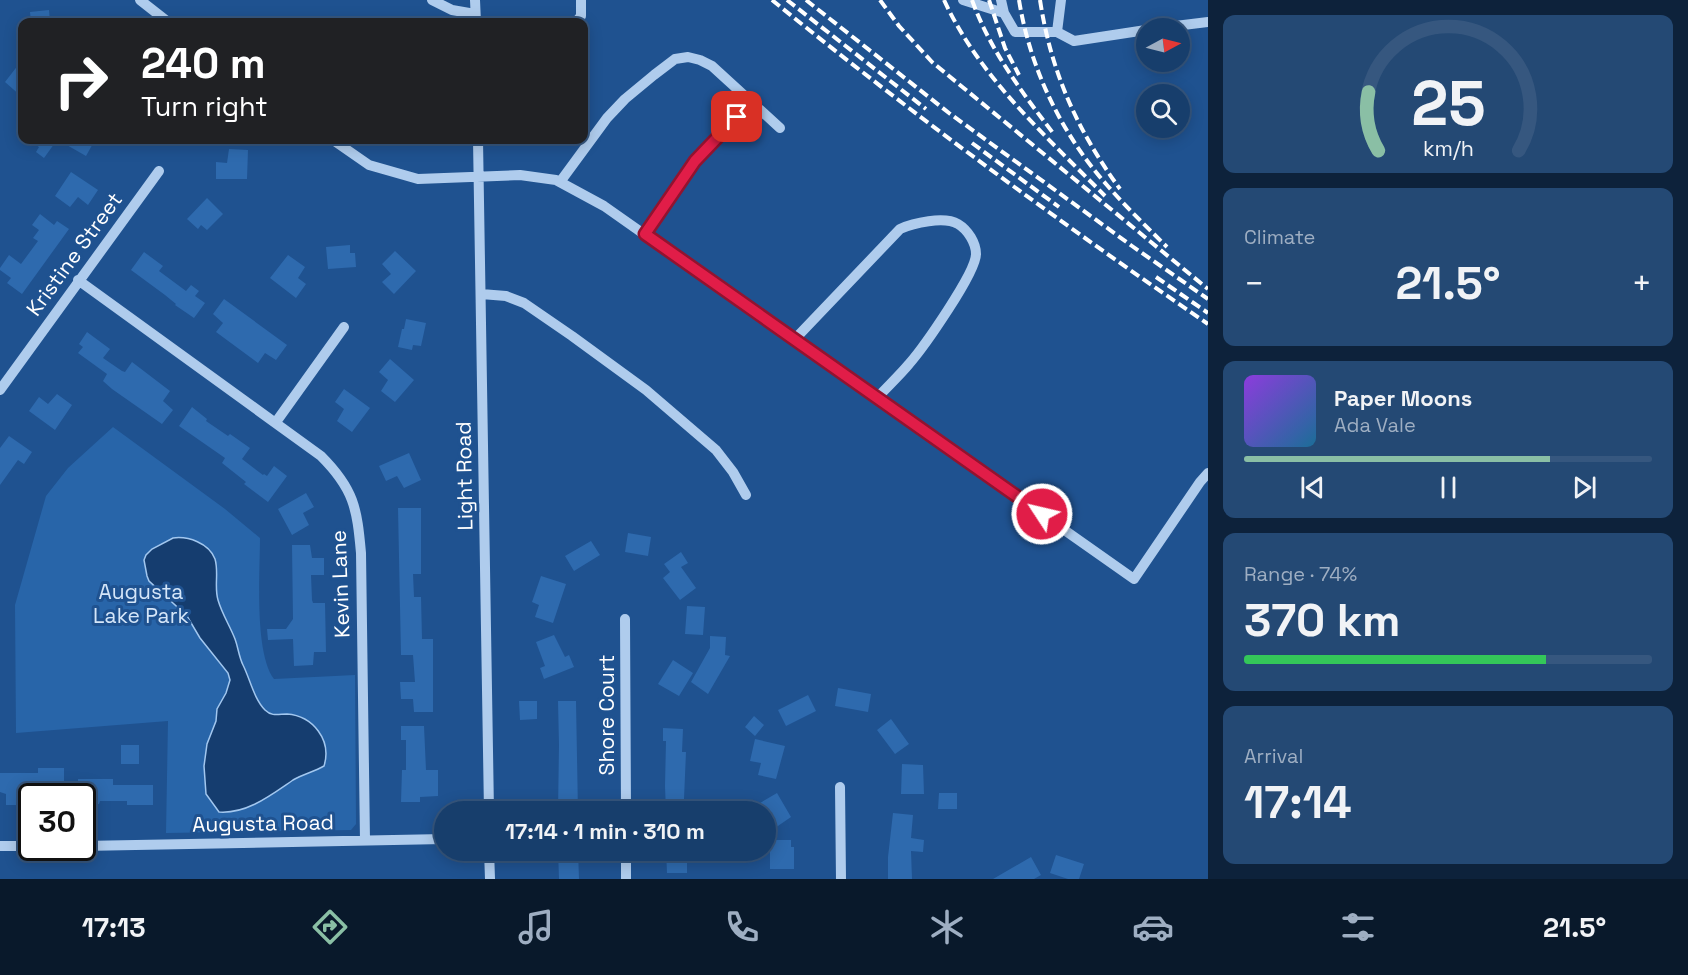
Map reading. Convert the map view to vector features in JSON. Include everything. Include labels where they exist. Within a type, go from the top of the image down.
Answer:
[{"type":"street","points":[[140,0],[163,18]]},
{"type":"street","points":[[432,0],[476,18],[475,0]]},
{"type":"street","points":[[579,18],[581,0]]},
{"type":"street","points":[[963,0],[1004,13]]},
{"type":"street","points":[[1001,0],[1004,13],[1014,32],[1058,33],[1074,41],[1136,32]]},
{"type":"street","points":[[1058,33],[1061,0]]},
{"type":"street","points":[[1190,24],[1208,21]]},
{"type":"street","points":[[560,182],[577,162],[607,118],[625,99],[675,59],[688,57],[712,66],[780,128]]},
{"type":"street","points":[[645,234],[695,161],[751,102]]},
{"type":"street","points":[[339,144],[369,165],[418,179],[520,175],[560,182],[604,206],[1134,579],[1208,472]]},
{"type":"street","name":"Light Road","points":[[478,144],[489,801]]},
{"type":"street","name":"Kristine Street","points":[[2,383],[159,171]]},
{"type":"street","points":[[794,340],[900,230],[917,223],[956,222],[975,245],[976,256],[973,266],[954,302],[916,355],[877,398]]},
{"type":"street","name":"Kevin Lane","points":[[78,280],[321,456],[337,472],[348,491],[357,515],[361,553],[365,841]]},
{"type":"street","points":[[481,294],[506,296],[524,303],[646,390],[716,450],[733,472],[746,495]]},
{"type":"street","points":[[276,422],[344,327]]},
{"type":"street","name":"Shore Court","points":[[625,619],[626,801]]},
{"type":"street","points":[[840,786],[841,879]]},
{"type":"street","name":"Augusta Road","points":[[96,846],[434,839]]},
{"type":"street","points":[[0,846],[18,846]]},
{"type":"street","points":[[489,861],[490,879]]},
{"type":"street","points":[[626,861],[626,879]]},
{"type":"green space","name":"Augusta Lake Park","points":[[113,427],[225,509],[260,538],[261,632],[263,650],[274,679],[355,675],[356,824],[351,830],[166,833],[168,721],[16,733],[15,605],[46,496],[68,468]]},
{"type":"shaded area","points":[[173,538],[185,538],[197,542],[212,553],[216,564],[218,600],[235,639],[252,689],[261,705],[270,714],[287,714],[305,719],[318,731],[325,747],[324,766],[293,780],[249,807],[239,810],[219,812],[206,794],[204,766],[207,744],[216,721],[217,709],[230,680],[228,673],[200,638],[187,616],[149,581],[147,576],[144,560],[146,555],[152,549]]},
{"type":"building","points":[[49,10],[50,18],[31,18],[30,12]]},
{"type":"building","points":[[18,65],[18,93],[5,82]]},
{"type":"building","points":[[35,144],[54,144],[44,158],[36,152],[39,147]]},
{"type":"building","points":[[65,144],[93,144],[86,156]]},
{"type":"building","points":[[229,149],[248,150],[247,179],[216,179],[216,162],[227,163]]},
{"type":"building","points":[[71,172],[98,190],[88,205],[78,197],[70,207],[55,196]]},
{"type":"building","points":[[207,198],[223,214],[207,230],[201,225],[198,229],[187,219]]},
{"type":"building","points":[[40,214],[54,225],[57,221],[69,229],[22,294],[7,283],[11,278],[0,268],[9,255],[21,264],[38,241],[33,238],[39,230],[32,225]]},
{"type":"building","points":[[350,245],[350,253],[355,253],[356,267],[328,269],[326,247]]},
{"type":"building","points":[[395,251],[416,271],[394,294],[382,282],[391,274],[382,264]]},
{"type":"building","points":[[144,252],[163,266],[159,271],[186,291],[191,285],[199,291],[195,296],[205,303],[194,318],[131,270]]},
{"type":"building","points":[[288,255],[305,267],[298,278],[306,284],[296,298],[270,278]]},
{"type":"building","points":[[224,299],[287,345],[276,360],[265,353],[258,363],[216,332],[223,323],[213,314]]},
{"type":"building","points":[[406,319],[426,323],[421,346],[413,345],[412,350],[398,347]]},
{"type":"building","points":[[87,332],[110,349],[103,358],[125,372],[132,362],[170,391],[163,401],[173,410],[162,424],[112,389],[103,381],[107,374],[78,353],[83,347],[79,344]]},
{"type":"building","points":[[390,359],[414,380],[395,402],[381,391],[388,380],[379,372]]},
{"type":"building","points":[[344,389],[370,408],[352,432],[337,421],[344,409],[335,402]]},
{"type":"building","points":[[57,394],[72,405],[55,430],[29,411],[39,397],[48,404]]},
{"type":"building","points":[[192,407],[207,419],[206,421],[250,448],[242,459],[263,475],[267,476],[274,466],[287,476],[268,502],[222,463],[225,458],[179,426]]},
{"type":"building","points":[[9,436],[32,452],[24,464],[18,460],[0,485],[0,448]]},
{"type":"building","points":[[409,453],[421,480],[404,488],[397,476],[386,481],[379,466]]},
{"type":"building","points":[[306,493],[314,507],[303,513],[309,525],[292,535],[278,509]]},
{"type":"building","points":[[398,508],[421,508],[421,574],[413,574],[414,597],[421,597],[422,639],[433,639],[433,712],[414,712],[413,699],[401,699],[400,682],[415,682],[413,655],[401,655]]},
{"type":"building","points":[[628,533],[651,537],[648,556],[625,552]]},
{"type":"building","points":[[591,541],[600,555],[574,571],[565,556]]},
{"type":"building","points":[[292,545],[310,545],[312,558],[324,558],[324,575],[311,575],[313,603],[325,603],[326,652],[314,652],[313,665],[294,666],[293,639],[268,640],[267,629],[286,629],[293,619]]},
{"type":"building","points":[[681,552],[688,563],[681,567],[696,588],[680,600],[663,578],[670,572],[664,564]]},
{"type":"building","points":[[541,576],[566,584],[553,623],[535,617],[539,605],[532,602]]},
{"type":"building","points":[[687,606],[705,607],[703,635],[685,634]]},
{"type":"building","points":[[554,635],[565,657],[569,655],[574,667],[544,679],[540,668],[545,666],[536,642]]},
{"type":"building","points":[[710,636],[726,637],[725,655],[730,656],[708,694],[691,682],[710,648]]},
{"type":"building","points":[[673,660],[693,673],[679,696],[658,684]]},
{"type":"building","points":[[838,688],[871,694],[868,712],[835,706]]},
{"type":"building","points":[[808,695],[816,711],[786,726],[778,710]]},
{"type":"building","points":[[519,701],[537,701],[537,719],[520,720]]},
{"type":"building","points":[[558,701],[576,701],[578,801],[558,801]]},
{"type":"building","points":[[754,716],[764,725],[755,736],[745,727]]},
{"type":"building","points":[[891,719],[909,744],[895,754],[877,730]]},
{"type":"building","points":[[401,726],[424,726],[426,770],[438,770],[438,796],[420,797],[420,802],[401,802],[402,770],[406,770],[406,740],[401,740]]},
{"type":"building","points":[[663,728],[683,729],[682,752],[686,752],[684,799],[702,801],[666,801],[666,741],[663,741]]},
{"type":"building","points":[[755,739],[785,746],[776,779],[758,775],[761,763],[750,761]]},
{"type":"building","points":[[121,745],[139,745],[139,764],[121,764]]},
{"type":"building","points":[[902,764],[923,765],[924,794],[901,794]]},
{"type":"building","points":[[38,768],[64,768],[64,783],[18,783],[18,805],[6,805],[6,794],[0,792],[0,773],[38,773]]},
{"type":"building","points":[[78,779],[113,779],[113,785],[153,785],[153,805],[127,805],[127,801],[100,801],[96,804],[96,783],[78,783]]},
{"type":"building","points":[[777,793],[791,817],[776,827],[776,801],[763,801]]},
{"type":"building","points":[[939,793],[957,793],[957,809],[938,809]]},
{"type":"building","points":[[893,813],[913,815],[911,838],[924,840],[923,852],[911,851],[912,879],[888,879]]},
{"type":"building","points":[[776,840],[791,840],[791,847],[794,847],[794,869],[770,869],[770,861],[776,861]]},
{"type":"building","points":[[1056,855],[1084,864],[1079,879],[1068,879],[1050,873]]},
{"type":"building","points":[[1031,857],[1041,875],[1034,879],[993,879]]},
{"type":"building","points":[[558,861],[578,861],[579,879],[559,879]]},
{"type":"building","points":[[666,861],[687,861],[687,873],[667,873]]},
{"type":"railway","points":[[772,0],[987,166],[1208,324]]},
{"type":"railway","points":[[787,0],[926,109]]},
{"type":"railway","points":[[806,0],[949,113],[1208,299]]},
{"type":"railway","points":[[880,0],[899,26],[932,62],[1208,289]]},
{"type":"railway","points":[[944,0],[976,55],[995,80],[1016,105],[1105,196]]},
{"type":"railway","points":[[972,0],[997,53],[1053,133]]},
{"type":"railway","points":[[989,0],[1005,48],[1019,75]]},
{"type":"railway","points":[[1019,0],[1039,75],[1075,143],[1106,184],[1167,247]]},
{"type":"railway","points":[[1040,0],[1051,52],[1068,99],[1091,145],[1120,189]]},
{"type":"railway","points":[[972,143],[1059,207]]},
{"type":"railway","points":[[1156,277],[1208,313]]},
{"type":"route","points":[[737,117],[695,161],[645,234],[1042,514]]}]
